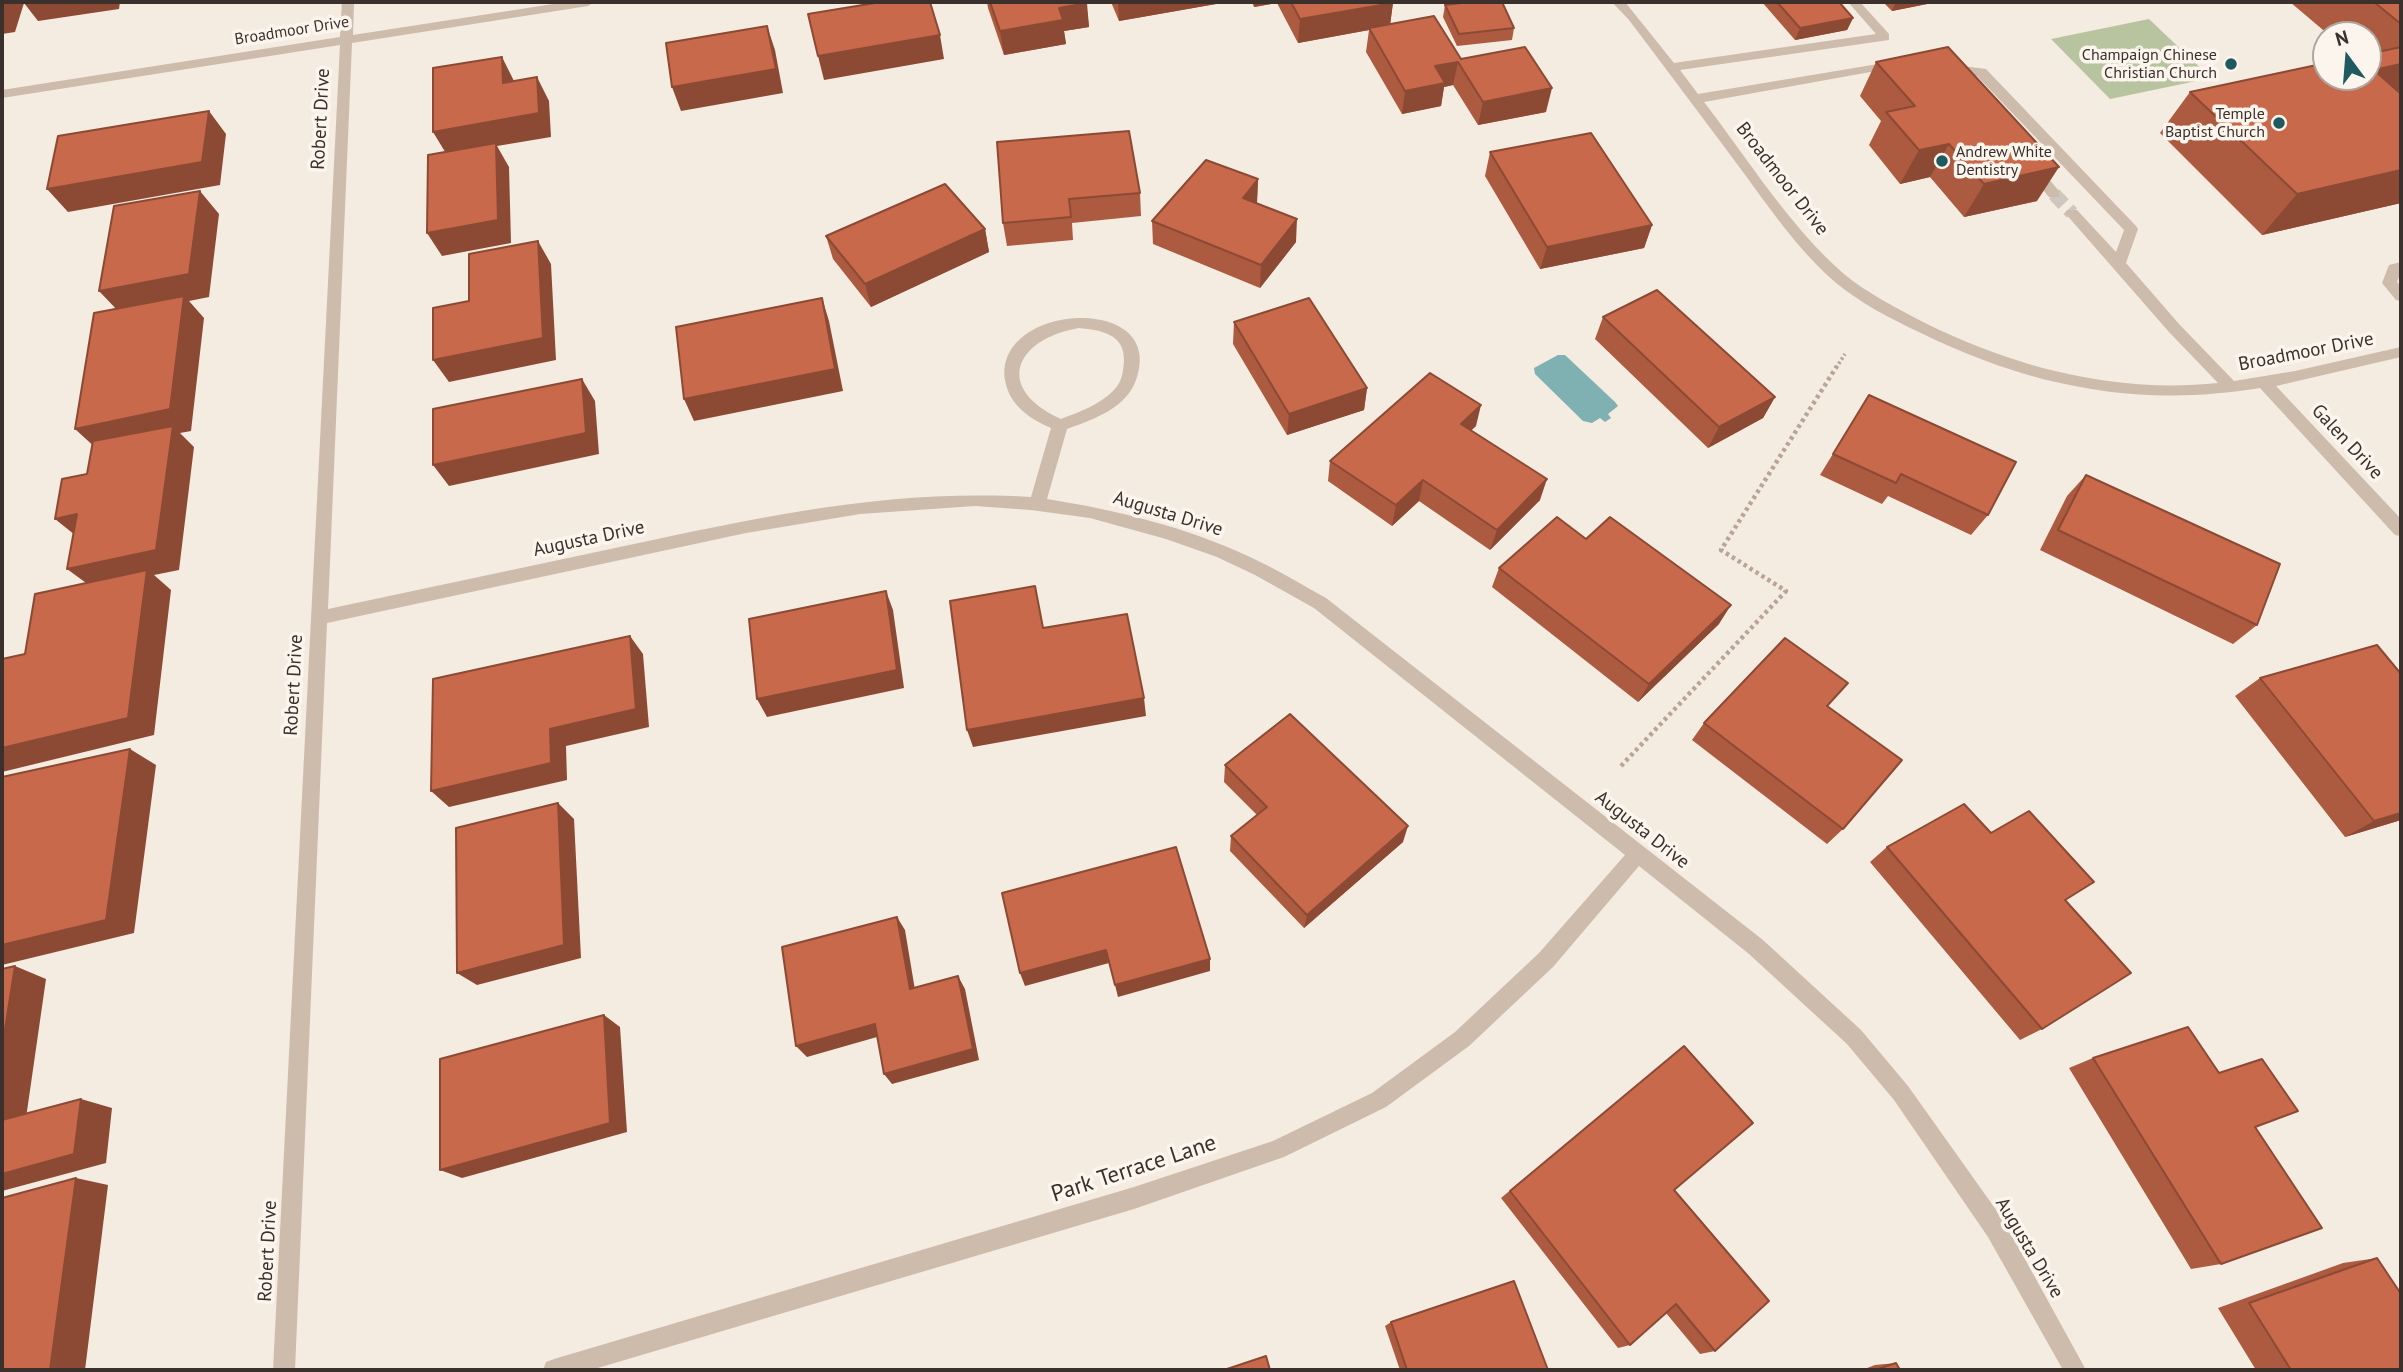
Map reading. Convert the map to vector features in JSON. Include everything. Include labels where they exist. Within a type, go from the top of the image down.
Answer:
[{"type":"street","name":"Robert Drive","points":[[284,1370],[348,2]]},
{"type":"street","name":"Broadmoor Drive","points":[[2,94],[588,2]]},
{"type":"street","name":"Broadmoor Drive","points":[[1618,2],[1671,67],[1796,233],[1842,279],[1920,327],[1975,352],[2028,370],[2079,382],[2129,389],[2187,391],[2317,373],[2401,352]]},
{"type":"street","points":[[1671,67],[1885,37],[1854,2]]},
{"type":"street","points":[[1695,99],[1895,62],[1907,64]]},
{"type":"street","points":[[1932,67],[1981,72],[2045,138],[2131,229],[2119,264]]},
{"type":"street","points":[[2045,138],[2035,172],[2054,194]]},
{"type":"street","points":[[2073,213],[2174,328],[2230,386]]},
{"type":"street","points":[[2401,267],[2394,268],[2389,283],[2401,296]]},
{"type":"street","points":[[1070,323],[1100,323],[1117,330],[1130,343],[1134,359],[1131,377],[1119,395],[1092,414],[1060,425],[1021,402],[1012,383],[1012,366],[1020,346],[1040,331],[1070,323]]},
{"type":"street","name":"Galen Drive","points":[[2263,382],[2401,530]]},
{"type":"street","points":[[1037,505],[1060,425]]},
{"type":"street","name":"Augusta Drive","points":[[318,618],[716,533],[862,506],[957,500],[1037,505],[1088,512],[1164,531],[1243,561],[1320,603],[1756,947],[1854,1037],[1900,1093],[1996,1229],[2075,1370]]},
{"type":"street","name":"Park Terrace Lane","points":[[554,1370],[1121,1202],[1277,1150],[1380,1100],[1462,1039],[1546,960],[1637,853]]},
{"type":"path","points":[[1620,766],[1786,591],[1721,550],[1845,354]]},
{"type":"green space","points":[[2149,19],[2211,78],[2110,99],[2051,39]]},
{"type":"water","points":[[1558,355],[1565,355],[1615,402],[1618,406],[1608,414],[1611,418],[1605,422],[1600,418],[1592,423],[1583,421],[1535,374],[1534,368]]},
{"type":"building","points":[[881,2],[930,2],[940,35],[818,56],[808,14]]},
{"type":"building","points":[[990,2],[1087,3],[1059,8],[1063,20],[1000,31]]},
{"type":"building","points":[[1291,2],[1393,2],[1393,3],[1300,19]]},
{"type":"building","points":[[1502,2],[1514,28],[1459,34],[1445,5]]},
{"type":"building","points":[[1777,2],[1839,2],[1853,18],[1800,28]]},
{"type":"building","points":[[2374,2],[2401,2],[2401,24]]},
{"type":"building","points":[[1434,16],[1461,59],[1525,47],[1552,88],[1483,102],[1458,62],[1435,66],[1445,83],[1405,91],[1369,28]]},
{"type":"building","points":[[767,26],[776,69],[672,87],[666,43]]},
{"type":"building","points":[[1948,47],[2059,167],[1984,184],[1949,144],[1919,150],[1886,112],[1915,106],[1876,62]]},
{"type":"building","points":[[2401,47],[2401,64],[2382,68],[2382,51]]},
{"type":"building","points":[[502,57],[503,83],[537,77],[539,113],[433,132],[433,68]]},
{"type":"building","points":[[2312,66],[2312,91],[2382,91],[2382,77],[2401,94],[2401,170],[2297,194],[2190,92]]},
{"type":"building","points":[[209,111],[202,162],[47,189],[58,136]]},
{"type":"building","points":[[1129,131],[1140,193],[1069,199],[1071,217],[1003,223],[997,142]]},
{"type":"building","points":[[1591,133],[1652,225],[1547,247],[1490,152]]},
{"type":"building","points":[[496,143],[498,220],[427,233],[428,155]]},
{"type":"building","points":[[1206,160],[1258,179],[1243,198],[1297,219],[1261,265],[1152,221]]},
{"type":"building","points":[[945,184],[985,229],[865,284],[826,236]]},
{"type":"building","points":[[200,191],[189,274],[99,291],[114,206]]},
{"type":"building","points":[[538,241],[543,338],[433,360],[433,308],[469,301],[469,254]]},
{"type":"building","points":[[1657,290],[1775,397],[1719,427],[1603,317]]},
{"type":"building","points":[[184,296],[170,409],[75,429],[94,313]]},
{"type":"building","points":[[822,298],[835,369],[684,399],[676,327]]},
{"type":"building","points":[[1309,298],[1367,388],[1289,414],[1234,322]]},
{"type":"building","points":[[1430,373],[1481,405],[1461,424],[1547,479],[1497,530],[1423,480],[1396,505],[1330,461]]},
{"type":"building","points":[[582,379],[586,433],[433,465],[433,409]]},
{"type":"building","points":[[1869,395],[2016,462],[1988,515],[1901,474],[1896,483],[1833,454]]},
{"type":"building","points":[[173,426],[156,550],[67,569],[77,514],[55,519],[62,479],[87,474],[93,441]]},
{"type":"building","points":[[2086,475],[2280,564],[2257,625],[2058,530]]},
{"type":"building","points":[[1557,517],[1586,539],[1610,517],[1731,605],[1649,684],[1499,568]]},
{"type":"building","points":[[147,570],[128,718],[2,748],[2,659],[25,654],[35,594]]},
{"type":"building","points":[[1035,586],[1043,628],[1127,614],[1144,698],[967,730],[950,601]]},
{"type":"building","points":[[886,591],[897,670],[757,699],[749,619]]},
{"type":"building","points":[[630,636],[636,709],[550,729],[551,763],[431,791],[433,679]]},
{"type":"building","points":[[1785,638],[1848,683],[1827,706],[1902,760],[1843,829],[1704,723]]},
{"type":"building","points":[[2377,645],[2401,674],[2401,813],[2374,821],[2260,678]]},
{"type":"building","points":[[1290,714],[1408,826],[1307,915],[1231,836],[1267,807],[1225,765]]},
{"type":"building","points":[[130,749],[106,920],[2,945],[2,777]]},
{"type":"building","points":[[558,803],[564,945],[457,973],[456,828]]},
{"type":"building","points":[[1964,804],[1991,833],[2029,811],[2094,882],[2065,900],[2131,973],[2042,1029],[1887,847]]},
{"type":"building","points":[[1176,847],[1210,959],[1115,985],[1106,950],[1020,973],[1002,893]]},
{"type":"building","points":[[897,917],[910,989],[958,976],[973,1049],[884,1074],[875,1024],[796,1046],[782,947]]},
{"type":"building","points":[[15,966],[2,1048],[2,969]]},
{"type":"building","points":[[604,1015],[610,1123],[440,1170],[440,1059]]},
{"type":"building","points":[[2188,1027],[2219,1073],[2262,1059],[2298,1111],[2255,1127],[2322,1228],[2221,1264],[2093,1058]]},
{"type":"building","points":[[1684,1046],[1753,1123],[1674,1190],[1769,1301],[1715,1351],[1676,1304],[1630,1345],[1510,1191]]},
{"type":"building","points":[[81,1099],[74,1154],[2,1174],[2,1120]]},
{"type":"building","points":[[76,1178],[50,1370],[2,1370],[2,1198]]},
{"type":"building","points":[[2377,1258],[2401,1294],[2401,1370],[2291,1370],[2249,1303]]},
{"type":"building","points":[[1514,1281],[1548,1370],[1407,1370],[1391,1322]]},
{"type":"building","points":[[1266,1356],[1270,1370],[1224,1370]]},
{"type":"building","points":[[1896,1363],[1900,1370],[1875,1370]]},
{"type":"tunnel","points":[[2054,194],[2072,213]]},
{"type":"place","name":"Champaign Chinese Christian Church","points":[[2231,64]]},
{"type":"place","name":"Temple Baptist Church","points":[[2279,123]]},
{"type":"place","name":"Andrew White Dentistry","points":[[1942,161]]}]
